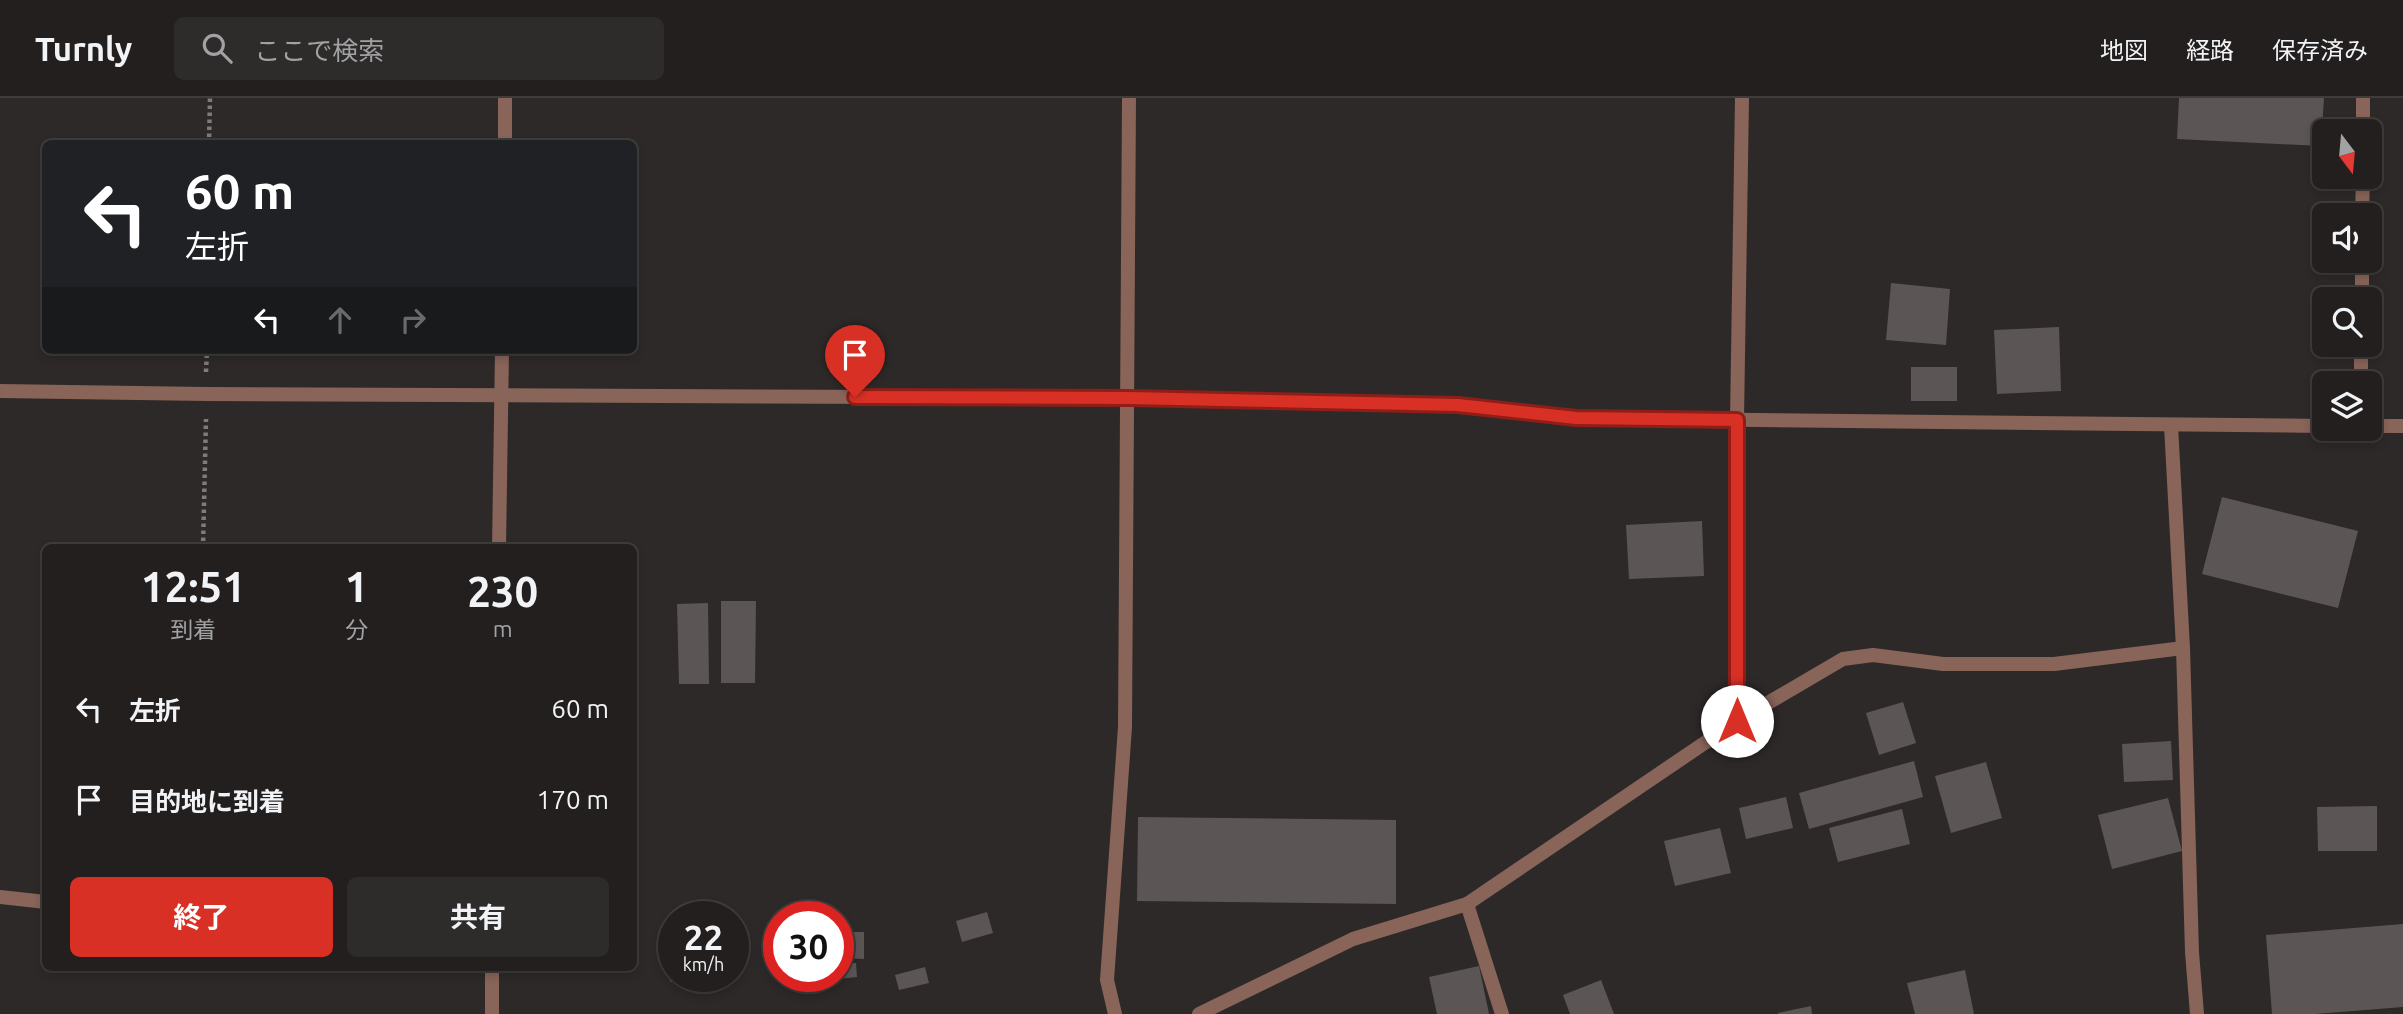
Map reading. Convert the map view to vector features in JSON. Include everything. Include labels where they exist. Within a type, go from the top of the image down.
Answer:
[{"type":"street","points":[[505,98],[505,140]]},
{"type":"street","points":[[1115,1014],[1107,980],[1125,727],[1129,98]]},
{"type":"street","points":[[1737,721],[1737,420],[1742,98]]},
{"type":"street","points":[[2363,98],[2363,119]]},
{"type":"street","points":[[499,544],[502,354]]},
{"type":"street","points":[[0,391],[1128,398],[1458,405],[1576,418],[2312,426]]},
{"type":"street","points":[[2171,425],[2183,648],[2192,952],[2197,1014]]},
{"type":"street","points":[[2382,426],[2403,426]]},
{"type":"street","points":[[1199,1014],[1353,939],[1467,904],[1737,721],[1843,659],[1873,655],[1943,664],[2054,664],[2183,648]]},
{"type":"street","points":[[0,897],[42,902]]},
{"type":"street","points":[[1467,904],[1502,1014]]},
{"type":"street","points":[[492,971],[492,1014]]},
{"type":"path","points":[[209,140],[210,98]]},
{"type":"path","points":[[204,544],[207,354]]},
{"type":"building","points":[[2179,98],[2324,98],[2323,119],[2312,119],[2312,146],[2177,139]]},
{"type":"building","points":[[1891,283],[1950,289],[1946,345],[1886,340]]},
{"type":"building","points":[[2059,327],[2061,391],[1997,394],[1994,330]]},
{"type":"building","points":[[1911,367],[1957,367],[1957,401],[1911,401]]},
{"type":"building","points":[[2222,497],[2358,531],[2338,608],[2202,574]]},
{"type":"building","points":[[1702,521],[1704,576],[1629,579],[1626,525]]},
{"type":"building","points":[[721,601],[756,601],[755,683],[721,683]]},
{"type":"building","points":[[708,603],[709,684],[679,684],[677,604]]},
{"type":"building","points":[[1903,702],[1916,743],[1879,755],[1866,713]]},
{"type":"building","points":[[2171,741],[2173,780],[2124,782],[2122,744]]},
{"type":"building","points":[[1914,761],[1923,797],[1809,829],[1799,793]]},
{"type":"building","points":[[1986,762],[2002,818],[1951,833],[1935,776]]},
{"type":"building","points":[[1786,797],[1793,828],[1746,839],[1739,808]]},
{"type":"building","points":[[2168,798],[2182,851],[2112,869],[2098,815]]},
{"type":"building","points":[[2377,806],[2377,851],[2318,851],[2317,807]]},
{"type":"building","points":[[1902,809],[1910,844],[1838,862],[1829,828]]},
{"type":"building","points":[[1138,817],[1396,820],[1396,904],[1137,901]]},
{"type":"building","points":[[1720,828],[1731,873],[1675,886],[1664,841]]},
{"type":"building","points":[[987,912],[993,933],[962,942],[956,921]]},
{"type":"building","points":[[2403,924],[2403,1007],[2315,1014],[2272,1014],[2266,935]]},
{"type":"building","points":[[854,932],[864,932],[864,959],[854,959]]},
{"type":"building","points":[[856,963],[857,977],[854,977]]},
{"type":"building","points":[[1479,966],[1489,1014],[1437,1014],[1429,977]]},
{"type":"building","points":[[925,967],[929,983],[899,990],[895,975]]},
{"type":"building","points":[[1965,970],[1974,1014],[1915,1014],[1907,983]]},
{"type":"building","points":[[1601,980],[1614,1014],[1570,1014],[1563,995]]},
{"type":"building","points":[[1811,1006],[1812,1014],[1778,1014],[1778,1013]]},
{"type":"route","points":[[855,397],[1128,398],[1458,405],[1576,418],[1737,420],[1737,721]]}]
